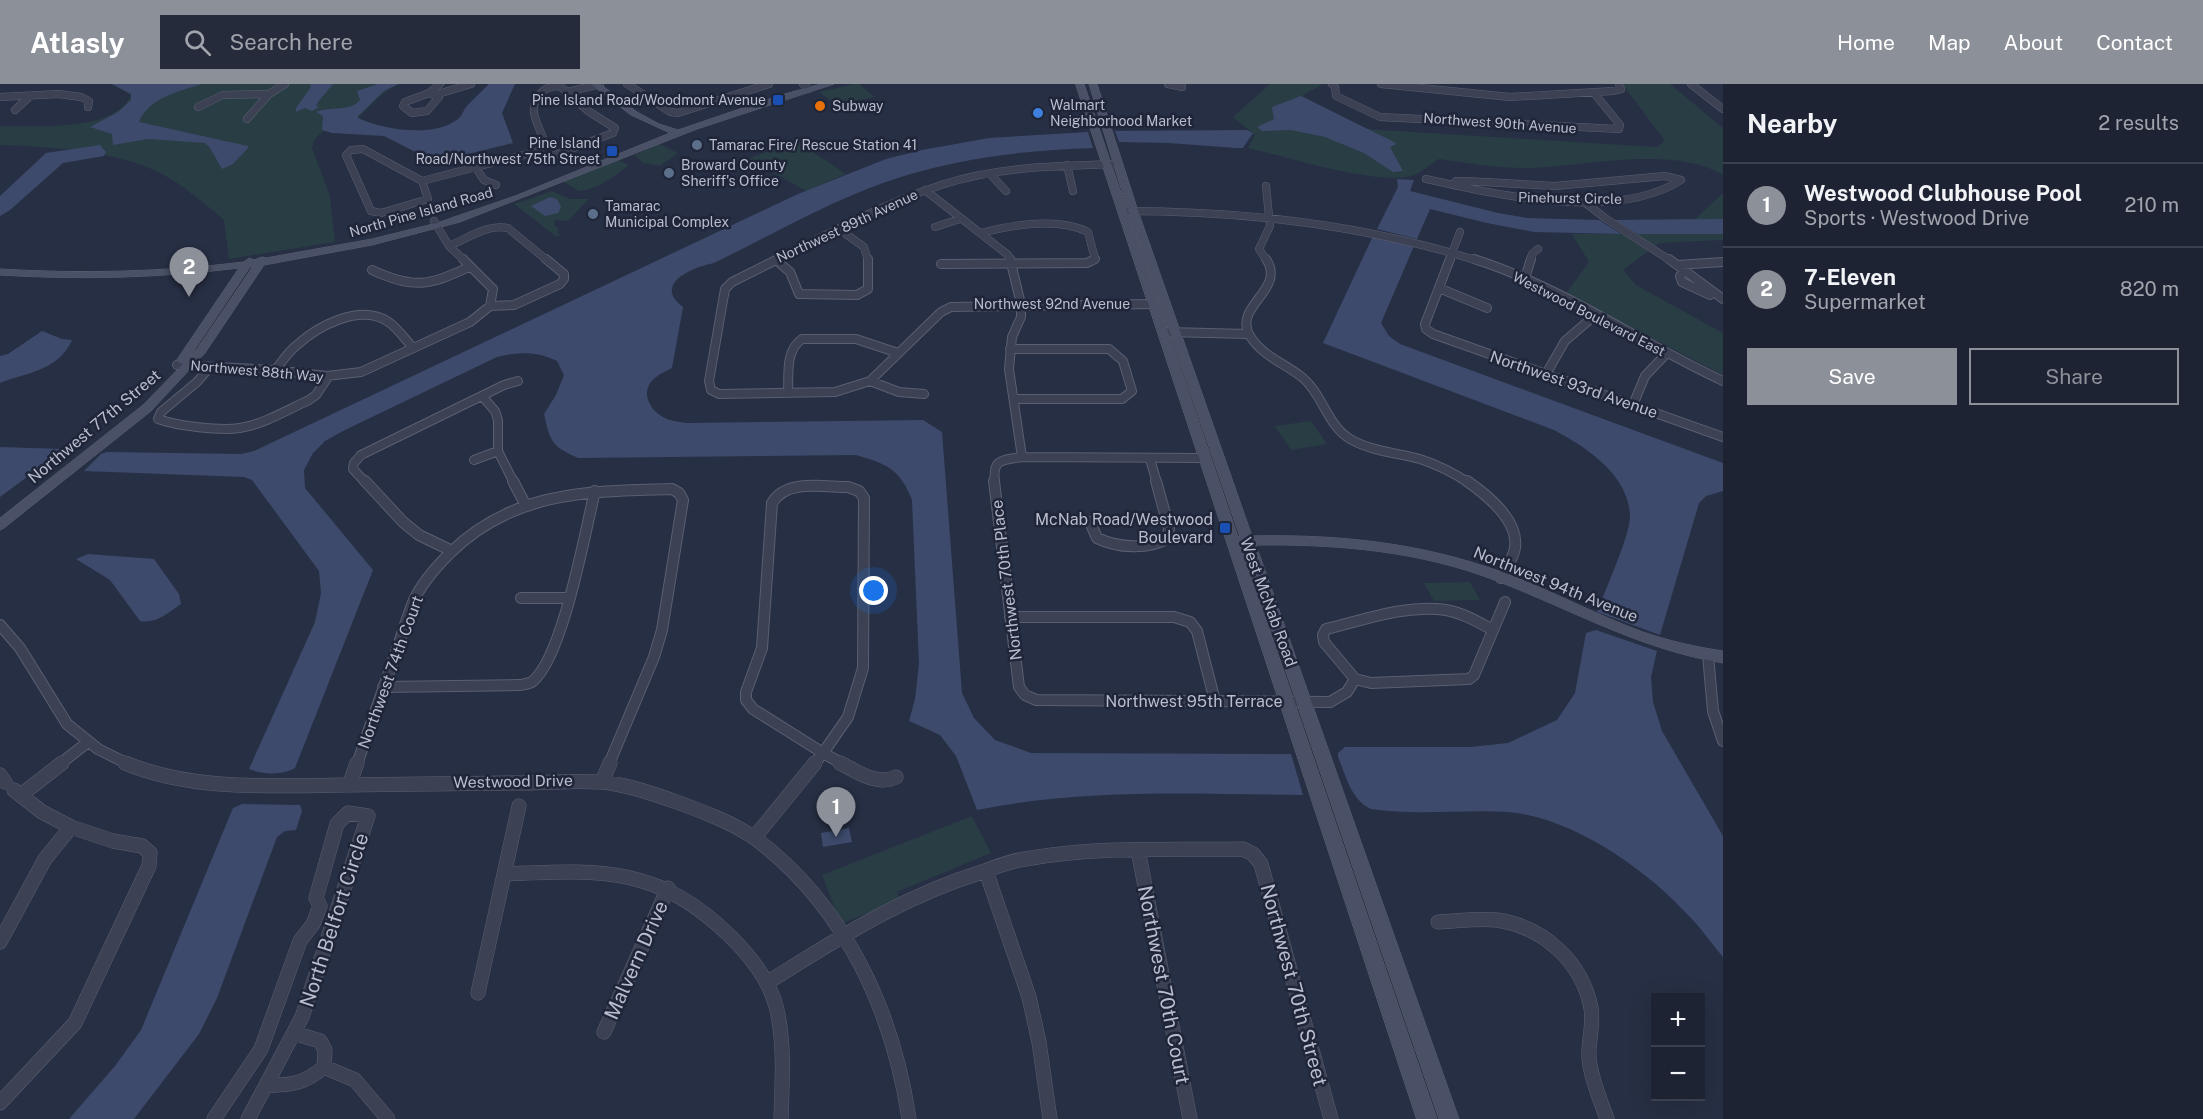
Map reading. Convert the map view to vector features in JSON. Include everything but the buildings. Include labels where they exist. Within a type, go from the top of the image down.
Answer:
[{"type":"main road","points":[[599,84],[618,102],[674,131]]},
{"type":"main road","name":"North Pine Island Road","points":[[0,272],[98,276],[145,275],[255,261],[435,223],[674,131],[807,86],[830,84]]},
{"type":"main road","name":"West McNab Road","points":[[1080,84],[1113,164],[1154,304],[1171,330],[1205,458],[1305,701],[1449,1119]]},
{"type":"main road","name":"West McNab Road","points":[[1093,84],[1108,126],[1113,164]]},
{"type":"main road","name":"West McNab Road","points":[[1128,211],[1171,330],[1240,541],[1287,701],[1427,1119]]},
{"type":"main road","name":"North Pine Island Road","points":[[0,265],[108,270],[255,261]]},
{"type":"main road","name":"Northwest 77th Street","points":[[0,525],[147,408],[183,365],[255,261]]},
{"type":"main road","name":"Northwest 77th Street","points":[[0,513],[135,407],[183,365]]},
{"type":"main road","name":"Northwest 94th Avenue","points":[[1240,541],[1334,541],[1380,544],[1436,556],[1502,578],[1627,632],[1708,655],[1723,657]]},
{"type":"street","points":[[248,119],[269,94],[285,84]]},
{"type":"street","points":[[438,94],[439,97],[427,111],[412,113],[403,106],[405,102],[429,93],[440,84]]},
{"type":"street","points":[[429,93],[438,94],[471,84]]},
{"type":"street","points":[[565,91],[587,84]]},
{"type":"street","points":[[565,91],[599,84]]},
{"type":"street","points":[[627,84],[670,112],[678,113],[769,84]]},
{"type":"street","points":[[1168,84],[1182,87]]},
{"type":"street","name":"Northwest 90th Avenue","points":[[1332,84],[1335,87],[1336,96],[1380,117],[1619,129],[1620,125],[1609,116],[1603,100],[1594,93]]},
{"type":"street","points":[[1381,84],[1510,97],[1618,91],[1621,89],[1619,84]]},
{"type":"street","points":[[1691,84],[1723,110]]},
{"type":"street","points":[[422,181],[428,199],[375,213],[371,211],[346,155],[351,150],[363,149],[422,181],[532,154],[544,144],[534,110],[542,88],[550,85],[560,86],[588,111],[615,128],[615,130],[547,158],[541,159],[532,154]]},
{"type":"street","points":[[0,98],[71,93],[87,99],[88,107]]},
{"type":"street","points":[[198,107],[210,98],[221,94],[269,94]]},
{"type":"street","points":[[15,110],[29,97]]},
{"type":"street","name":"Northwest 89th Avenue","points":[[788,392],[719,394],[711,390],[709,381],[724,289],[732,282],[881,207],[925,190],[990,174],[1067,165],[1113,164]]},
{"type":"street","points":[[1067,165],[1073,191]]},
{"type":"street","points":[[476,168],[484,180],[496,185]]},
{"type":"street","points":[[990,174],[1006,191]]},
{"type":"street","points":[[1426,179],[1454,184],[1456,181],[1467,181],[1549,186],[1653,177],[1672,176],[1681,180],[1671,186],[1653,177]]},
{"type":"street","points":[[1467,181],[1471,188]]},
{"type":"street","name":"Pinehurst Circle","points":[[1454,184],[1518,198],[1583,201],[1634,198],[1671,186]]},
{"type":"street","points":[[1246,331],[1248,312],[1270,285],[1270,265],[1259,249],[1270,226],[1266,186]]},
{"type":"street","points":[[925,190],[1008,255],[1012,264],[1021,304],[1021,317],[1012,337],[1009,369],[1022,457],[1205,458]]},
{"type":"street","points":[[1583,201],[1599,214],[1677,264],[1685,271],[1680,276],[1682,282],[1723,300]]},
{"type":"street","name":"Westwood Boulevard East","points":[[1128,211],[1218,212],[1270,216],[1377,233],[1452,253],[1525,279],[1666,354],[1723,381]]},
{"type":"street","points":[[935,227],[960,219]]},
{"type":"street","points":[[435,223],[449,246],[489,282],[494,290],[490,306]]},
{"type":"street","name":"Northwest 88th Way","points":[[183,365],[275,370],[328,377],[361,372],[470,322],[490,306],[514,305],[560,284],[564,279],[564,274],[508,228],[501,226],[486,228],[449,246]]},
{"type":"street","points":[[941,264],[1012,264],[1092,261],[1095,259],[1088,232],[1084,228],[1009,226],[981,233]]},
{"type":"street","points":[[776,260],[793,273],[796,280],[796,291],[799,294],[857,295],[863,293],[868,290],[867,251],[859,240],[839,229]]},
{"type":"street","points":[[1460,232],[1439,288],[1488,308]]},
{"type":"street","points":[[1525,279],[1532,254],[1538,249]]},
{"type":"street","points":[[1677,264],[1723,262]]},
{"type":"street","points":[[372,270],[414,286],[432,284],[470,267]]},
{"type":"street","name":"Northwest 93rd Avenue","points":[[1439,288],[1425,324],[1426,329],[1433,334],[1723,437]]},
{"type":"street","name":"Northwest 92nd Avenue","points":[[898,353],[941,312],[951,307],[1021,304],[1154,304]]},
{"type":"street","points":[[275,370],[299,342],[345,317],[368,315],[389,322],[413,348]]},
{"type":"street","points":[[1546,374],[1555,352],[1565,337],[1594,315]]},
{"type":"street","points":[[1171,330],[1246,331],[1263,350],[1312,387],[1328,418],[1349,438],[1377,450],[1431,463],[1470,483],[1488,497],[1502,513],[1516,541],[1514,553],[1502,578]]},
{"type":"street","points":[[802,339],[856,339],[898,353],[870,381],[835,392],[788,392],[791,349],[802,339]]},
{"type":"street","points":[[1010,349],[1109,349],[1119,353],[1123,358],[1132,391],[1122,399],[1014,399]]},
{"type":"street","points":[[1633,405],[1645,375],[1666,354]]},
{"type":"street","points":[[210,367],[197,382],[161,412],[158,419],[174,425],[249,426],[309,400],[316,395],[328,377]]},
{"type":"street","points":[[450,550],[419,535],[403,522],[353,469],[354,463],[361,455],[518,381]]},
{"type":"street","points":[[870,381],[899,392],[924,394]]},
{"type":"street","points":[[482,396],[495,411],[498,420],[498,451],[525,504]]},
{"type":"street","points":[[474,460],[498,451]]},
{"type":"street","name":"Northwest 70th Place","points":[[1022,457],[1003,459],[996,463],[993,469],[1019,687],[1025,695]]},
{"type":"street","points":[[1090,522],[1097,538],[1112,544],[1163,543],[1168,538],[1169,528],[1150,459]]},
{"type":"street","points":[[754,838],[824,752],[848,717],[862,668],[864,498],[859,491],[848,487],[788,488],[778,493],[772,503],[762,648],[746,692],[746,700],[753,709],[824,752],[867,777],[882,781],[896,777]]},
{"type":"street","name":"Northwest 74th Court","points":[[350,783],[415,598],[429,574],[450,550],[473,532],[525,504],[572,493],[672,489],[679,493],[683,500],[662,630],[654,657],[602,782]]},
{"type":"street","points":[[383,687],[520,685],[532,682],[549,659],[560,633],[595,491]]},
{"type":"street","points":[[521,598],[568,598]]},
{"type":"street","points":[[1493,630],[1464,615],[1435,608],[1423,608],[1326,629],[1323,635],[1324,642],[1355,679],[1371,683],[1469,679],[1474,675],[1505,602]]},
{"type":"street","points":[[1010,616],[1174,617],[1190,621],[1197,630],[1215,701]]},
{"type":"street","name":"Westwood Drive","points":[[0,625],[18,642],[65,722],[88,742],[116,760],[178,780],[262,786],[350,783],[602,782],[655,794],[696,807],[754,838],[793,873],[820,902],[864,970],[882,1008],[897,1053],[909,1119]]},
{"type":"street","points":[[1708,655],[1713,711],[1723,741]]},
{"type":"street","name":"Northwest 95th Terrace","points":[[1025,695],[1036,700],[1329,702],[1347,692],[1355,679]]},
{"type":"street","points":[[0,1103],[75,1023],[149,866],[150,853],[142,846],[113,841],[71,827],[42,812],[10,786],[88,742]]},
{"type":"street","points":[[478,993],[519,806]]},
{"type":"street","name":"North Belfort Circle","points":[[214,1119],[261,1049],[300,941],[313,924],[320,906],[316,898],[338,824],[348,813],[368,816],[304,1014],[248,1119]]},
{"type":"street","points":[[0,942],[36,874],[71,827]]},
{"type":"street","name":"Northwest 70th Street","points":[[1138,850],[1243,849],[1253,854],[1261,864],[1331,1119]]},
{"type":"street","points":[[768,982],[869,919],[943,884],[1022,859],[1076,851],[1138,850]]},
{"type":"street","name":"Northwest 70th Court","points":[[1138,850],[1190,1119]]},
{"type":"street","name":"Malvern Drive","points":[[504,874],[587,871],[620,874],[668,888],[719,923],[768,982],[777,1008],[781,1034],[781,1119]]},
{"type":"street","points":[[986,871],[1013,943],[1029,999],[1043,1066],[1050,1119]]},
{"type":"street","name":"Malvern Drive","points":[[604,1032],[668,888]]},
{"type":"street","points":[[1438,922],[1504,921],[1525,926],[1546,938],[1567,957],[1583,982],[1591,1010],[1589,1058],[1607,1119]]},
{"type":"street","points":[[266,1085],[292,1086],[309,1080],[324,1067],[325,1050],[320,1041],[294,1033]]},
{"type":"street","points":[[324,1067],[339,1070],[358,1080],[388,1119]]},
{"type":"shaded area","points":[[112,84],[399,84],[382,94],[354,121],[326,130],[315,140],[312,148],[330,196],[335,242],[229,259],[224,220],[185,189],[160,173],[123,159],[82,151],[0,145],[0,126],[53,126],[92,121],[109,116],[122,107],[131,95]]},
{"type":"shaded area","points":[[859,84],[875,97],[836,104],[819,92]]},
{"type":"shaded area","points":[[1270,84],[1323,84],[1302,96],[1365,129],[1656,147],[1665,141],[1626,89],[1615,84],[1670,84],[1723,128],[1723,175],[1703,166],[1656,159],[1520,168],[1439,159],[1412,176],[1376,177],[1354,173],[1248,148],[1255,135],[1233,117]]},
{"type":"shaded area","points":[[795,140],[846,174],[806,191],[749,159]]},
{"type":"shaded area","points":[[659,144],[678,153],[660,166],[643,163],[635,155]]},
{"type":"shaded area","points":[[616,159],[629,165],[612,178],[592,188],[578,191],[562,181]]},
{"type":"shaded area","points":[[552,191],[570,199],[589,199],[568,221],[555,220],[554,224],[560,234],[557,237],[514,204]]},
{"type":"shaded area","points":[[1723,193],[1723,240],[1659,243],[1623,270],[1636,285],[1723,333],[1723,375],[1566,293],[1589,262],[1572,234],[1637,234],[1615,220],[1695,219]]},
{"type":"shaded area","points":[[1311,421],[1327,444],[1291,450],[1275,426]]},
{"type":"shaded area","points":[[1470,582],[1480,600],[1434,601],[1424,583]]},
{"type":"shaded area","points":[[972,816],[991,853],[897,892],[900,900],[841,924],[822,875]]},
{"type":"water","points":[[112,84],[202,84],[157,101],[143,114],[139,122],[248,146],[248,148],[233,164],[222,169],[205,143],[148,139],[113,145],[112,134],[90,127],[118,112],[131,100],[131,94]]},
{"type":"water","points":[[310,84],[333,84],[318,102],[316,106],[319,107],[312,111],[305,108],[296,112],[296,108],[311,87]]},
{"type":"water","points":[[378,84],[398,84],[384,91],[358,118],[395,129],[423,130],[436,129],[458,119],[466,107],[489,84],[515,84],[502,113],[513,143],[435,162],[384,136],[332,133],[322,130],[323,116],[316,112],[356,104],[360,100],[357,91]]},
{"type":"water","points":[[1301,96],[1394,142],[1396,144],[1390,147],[1403,171],[1393,172],[1364,153],[1325,137],[1291,130],[1262,131],[1257,127],[1274,119],[1272,107]]},
{"type":"water","points":[[1247,130],[1253,133],[1243,148],[1119,142],[1115,131]]},
{"type":"water","points":[[1088,132],[1093,148],[974,159],[927,169],[879,184],[831,204],[714,263],[687,273],[674,284],[672,291],[675,299],[683,307],[672,368],[651,382],[647,390],[648,401],[662,417],[686,423],[923,420],[942,432],[962,693],[974,718],[995,740],[1031,753],[1291,754],[1303,795],[1099,795],[1058,798],[977,810],[956,756],[940,735],[909,721],[915,699],[919,664],[912,500],[903,481],[884,465],[856,455],[578,458],[562,450],[553,442],[544,414],[556,395],[564,375],[557,361],[542,355],[527,353],[497,357],[345,430],[325,441],[313,453],[304,470],[305,488],[373,570],[295,768],[279,773],[254,771],[249,769],[315,622],[321,593],[319,571],[252,480],[244,477],[84,471],[101,454],[107,452],[241,454],[254,451],[798,194],[886,159],[989,138]]},
{"type":"water","points":[[100,145],[106,152],[104,156],[63,163],[10,210],[0,216],[0,196],[46,153]]},
{"type":"water","points":[[1397,179],[1414,180],[1410,191],[1498,213],[1527,218],[1599,220],[1621,234],[1534,232],[1430,209],[1417,239],[1377,229],[1398,187]]},
{"type":"water","points":[[550,197],[557,199],[561,207],[558,213],[545,216],[531,206]]},
{"type":"water","points":[[1723,219],[1723,234],[1638,234],[1615,220]]},
{"type":"water","points":[[1373,236],[1414,246],[1381,323],[1389,336],[1400,344],[1723,463],[1723,491],[1706,496],[1699,503],[1660,635],[1597,612],[1622,549],[1630,516],[1628,501],[1622,488],[1604,464],[1554,430],[1323,343]]},
{"type":"water","points":[[42,331],[62,339],[72,340],[59,358],[50,364],[0,383],[0,356],[8,354]]},
{"type":"water","points":[[0,447],[62,449],[66,452],[52,464],[35,471],[0,497]]},
{"type":"water","points":[[88,554],[154,559],[179,594],[181,604],[157,619],[140,621],[110,580],[76,559]]},
{"type":"water","points":[[1596,630],[1657,651],[1651,677],[1653,702],[1662,731],[1723,836],[1723,957],[1693,920],[1651,880],[1606,848],[1582,835],[1532,816],[1508,812],[1405,812],[1371,809],[1354,794],[1338,757],[1338,753],[1345,747],[1471,747],[1508,743],[1557,720],[1575,693],[1586,633]]},
{"type":"water","points":[[242,804],[300,805],[302,811],[296,830],[285,831],[277,837],[217,998],[199,1034],[134,1119],[69,1119],[115,1066],[141,1030],[233,808]]},
{"type":"water","points":[[849,828],[852,842],[823,847],[821,833]]},
{"type":"place","name":"Pine Island Road/Woodmont Avenue","points":[[778,100]]},
{"type":"place","name":"Subway","points":[[820,106]]},
{"type":"place","name":"Walmart Neighborhood Market","points":[[1038,113]]},
{"type":"place","name":"Tamarac Fire/ Rescue Station 41","points":[[697,145]]},
{"type":"place","name":"Pine Island Road/Northwest 75th Street","points":[[612,151]]},
{"type":"place","name":"Broward County Sheriff's Office","points":[[669,173]]},
{"type":"place","name":"Tamarac Municipal Complex","points":[[593,214]]},
{"type":"place","name":"7-Eleven","points":[[189,297]]},
{"type":"place","name":"McNab Road/Westwood Boulevard","points":[[1225,528]]},
{"type":"place","name":"Westwood Clubhouse Pool","points":[[836,837]]}]
